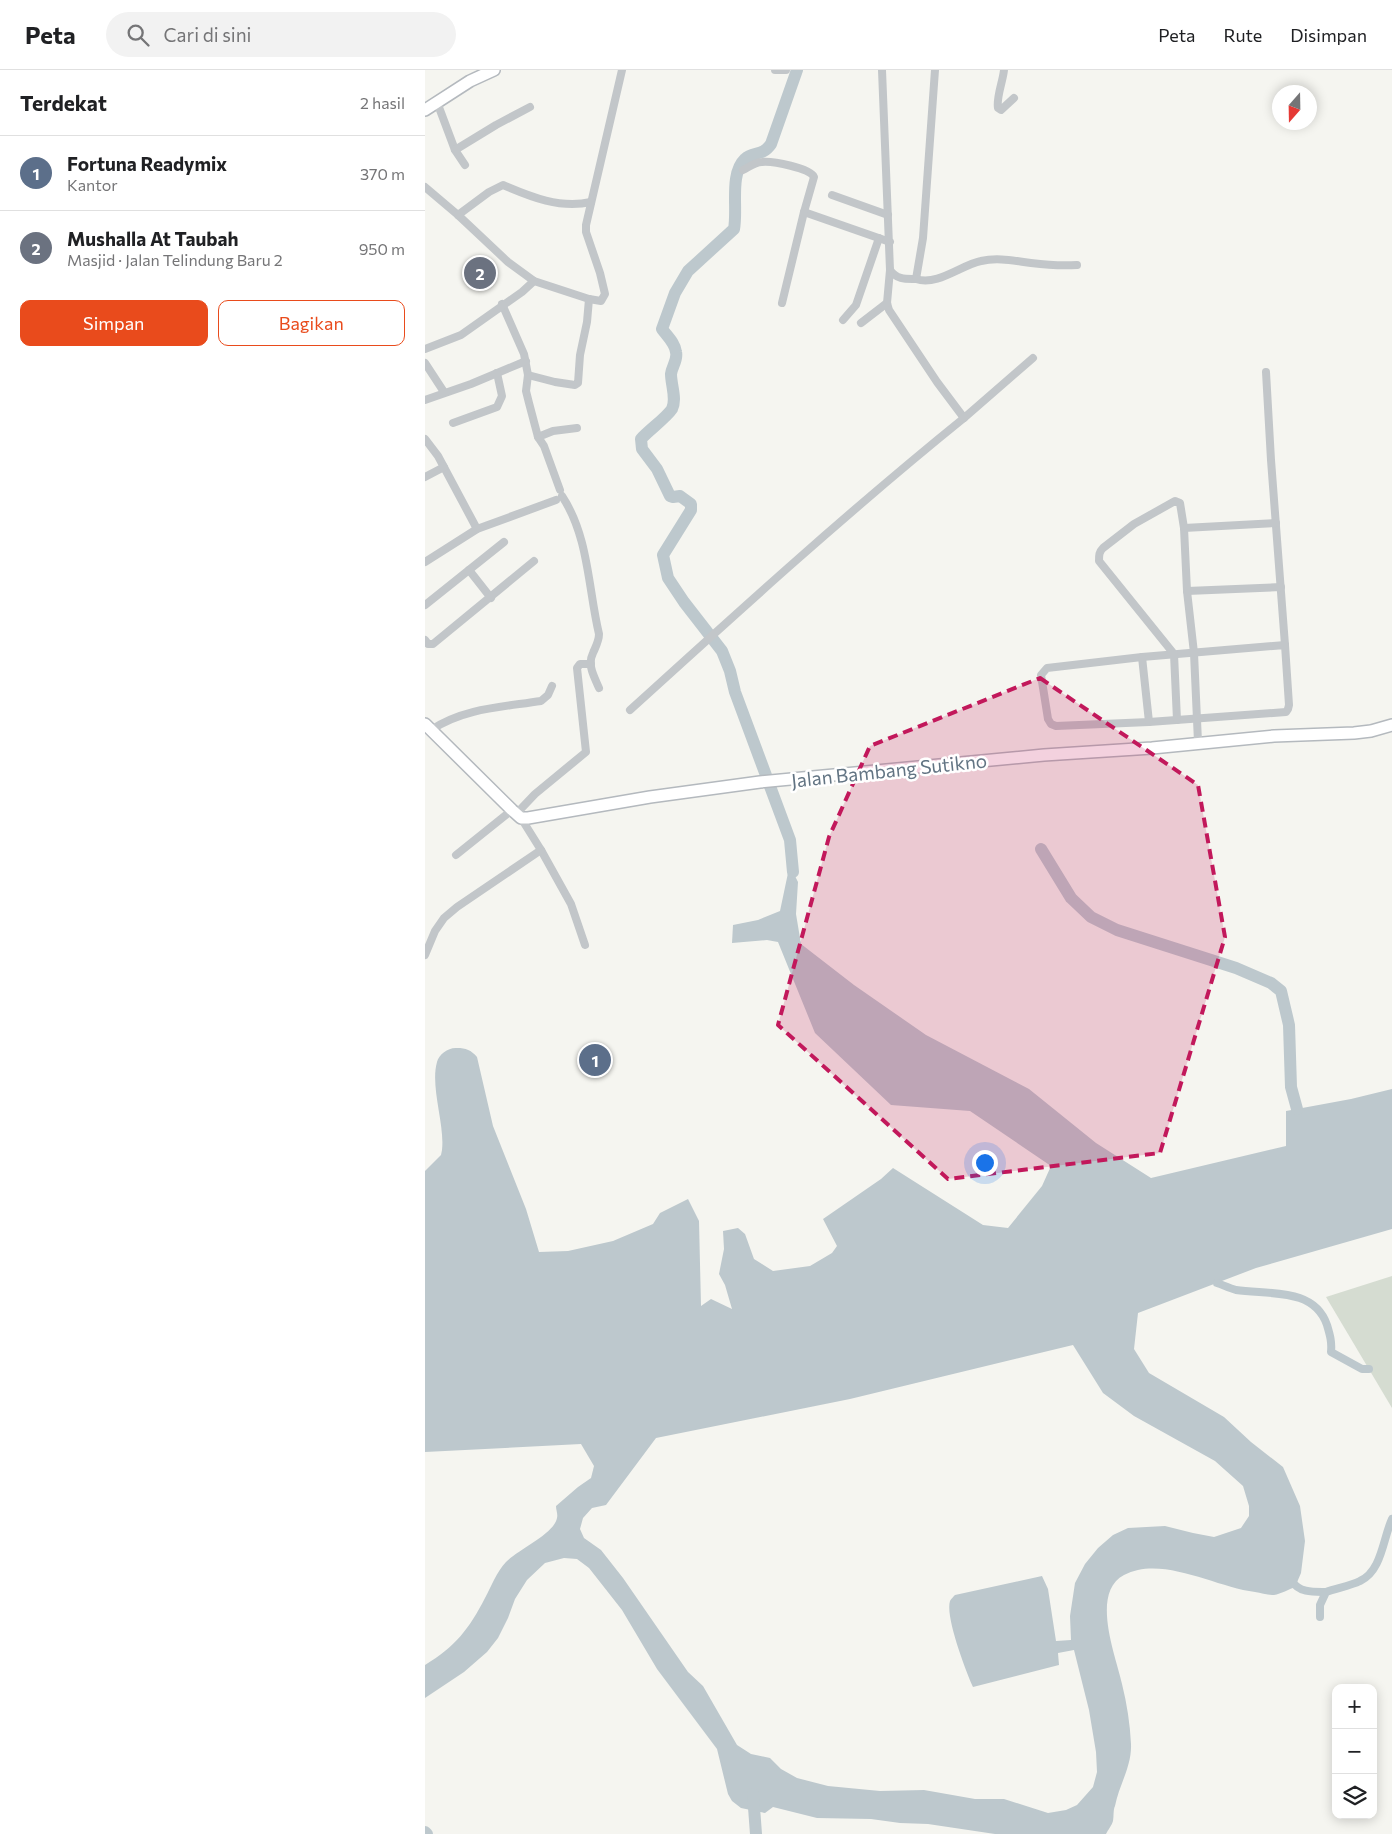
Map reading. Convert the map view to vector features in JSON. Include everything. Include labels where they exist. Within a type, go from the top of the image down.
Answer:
[{"type":"street","points":[[425,110],[470,81],[493,70]]},
{"type":"street","points":[[425,187],[458,214],[508,262],[534,281],[589,299],[601,300],[605,294],[587,232],[587,219],[622,70]]},
{"type":"street","points":[[775,70],[786,70]]},
{"type":"street","points":[[882,70],[887,215],[890,242],[887,303],[889,310],[937,382],[964,418]]},
{"type":"street","points":[[916,279],[923,238],[935,70]]},
{"type":"street","points":[[1004,70],[997,104],[998,108],[1001,110],[1005,108],[1014,98]]},
{"type":"street","points":[[437,102],[455,150],[465,165]]},
{"type":"street","points":[[455,150],[496,124],[530,107]]},
{"type":"street","points":[[743,170],[761,162],[779,164],[811,172],[815,177],[804,212],[782,303]]},
{"type":"street","points":[[458,214],[489,192],[503,185],[523,195],[566,205],[578,206],[591,202]]},
{"type":"street","points":[[832,196],[887,215]]},
{"type":"street","points":[[804,212],[890,242]]},
{"type":"street","points":[[843,320],[856,305],[879,238]]},
{"type":"street","points":[[890,270],[894,276],[901,278],[931,280],[965,265],[983,260],[1003,260],[1057,266],[1077,265]]},
{"type":"street","points":[[425,349],[461,335],[502,304],[523,292],[534,281]]},
{"type":"street","points":[[528,375],[555,382],[575,385],[578,383],[580,355],[587,322],[589,299]]},
{"type":"street","points":[[861,323],[887,303]]},
{"type":"street","points":[[502,304],[526,361],[528,375],[526,391],[538,437],[544,446],[559,495],[573,515],[582,543],[599,634],[599,641],[592,654],[591,664],[592,672],[599,688]]},
{"type":"street","points":[[631,710],[796,560],[1033,358]]},
{"type":"street","points":[[425,400],[471,384],[526,361]]},
{"type":"street","points":[[425,363],[444,392]]},
{"type":"street","points":[[1267,372],[1271,460],[1285,645],[1288,710],[1197,719],[1056,726],[1051,724],[1048,718],[1041,675],[1051,666],[1285,645]]},
{"type":"street","points":[[453,423],[497,407],[502,396],[497,373]]},
{"type":"street","points":[[538,437],[553,431],[577,428]]},
{"type":"street","points":[[426,443],[444,468],[477,529]]},
{"type":"street","points":[[425,477],[444,468]]},
{"type":"street","points":[[425,562],[477,529],[559,495]]},
{"type":"street","points":[[1177,720],[1174,654],[1099,561],[1099,552],[1103,548],[1134,524],[1173,501],[1180,503],[1184,528],[1187,591],[1194,653],[1198,742]]},
{"type":"street","points":[[1184,528],[1276,523]]},
{"type":"street","points":[[425,605],[504,542]]},
{"type":"street","points":[[425,640],[429,644],[433,644],[534,561]]},
{"type":"street","points":[[469,570],[491,598]]},
{"type":"street","points":[[1187,591],[1281,588]]},
{"type":"street","points":[[1141,657],[1149,722]]},
{"type":"street","points":[[456,855],[516,814],[551,780],[586,752],[577,668],[580,664],[591,664]]},
{"type":"street","points":[[552,686],[548,695],[541,701],[463,714],[428,727],[516,814],[541,850],[571,904],[585,945]]},
{"type":"street","name":"Jalan Bambang Sutikno","points":[[516,814],[528,818],[760,782],[1044,755],[1152,748],[1198,742],[1274,736],[1354,733],[1377,730],[1392,725]]},
{"type":"street","points":[[425,955],[435,931],[444,918],[457,907],[541,850]]},
{"type":"highlighted area","points":[[1040,678],[1198,785],[1225,937],[1160,1153],[948,1179],[778,1025],[829,837],[870,746]]},
{"type":"shaded area","points":[[793,872],[798,882],[796,914],[801,944],[854,985],[926,1035],[1029,1089],[1096,1143],[1151,1178],[1286,1146],[1286,1111],[1392,1089],[1392,1229],[1256,1268],[1138,1313],[1134,1349],[1149,1373],[1224,1417],[1251,1442],[1283,1467],[1300,1506],[1305,1541],[1301,1573],[1295,1587],[1274,1595],[1239,1589],[1172,1570],[1139,1570],[1124,1575],[1114,1584],[1109,1596],[1107,1610],[1108,1626],[1127,1706],[1131,1752],[1114,1808],[1113,1821],[1106,1834],[995,1834],[928,1824],[871,1819],[817,1818],[773,1807],[765,1813],[741,1808],[732,1801],[728,1794],[717,1749],[657,1669],[622,1610],[589,1568],[577,1559],[564,1558],[545,1563],[527,1580],[515,1599],[498,1638],[487,1652],[464,1672],[425,1698],[425,1665],[453,1644],[467,1628],[497,1574],[506,1562],[550,1530],[557,1518],[556,1506],[591,1478],[594,1466],[581,1444],[425,1452],[425,1171],[441,1155],[442,1150],[435,1072],[438,1059],[442,1054],[454,1048],[460,1048],[470,1051],[477,1057],[493,1126],[526,1209],[539,1252],[568,1251],[613,1241],[653,1224],[660,1213],[688,1199],[699,1221],[701,1306],[711,1299],[732,1309],[725,1285],[719,1274],[724,1249],[723,1231],[738,1228],[745,1234],[754,1259],[773,1271],[810,1266],[832,1253],[837,1246],[823,1219],[881,1179],[893,1168],[983,1225],[1008,1228],[1042,1186],[1051,1166],[970,1111],[891,1105],[815,1033],[778,942],[767,940],[732,943],[733,925],[758,920],[780,911],[788,873]],"holes":[[[1073,1345],[1103,1393],[1134,1416],[1215,1461],[1243,1486],[1249,1506],[1249,1516],[1241,1528],[1214,1537],[1165,1526],[1128,1528],[1113,1535],[1098,1548],[1085,1564],[1075,1583],[1070,1616],[1071,1640],[1056,1641],[1048,1589],[1042,1576],[955,1595],[950,1600],[949,1609],[953,1631],[973,1687],[1059,1665],[1058,1653],[1074,1650],[1089,1710],[1096,1752],[1097,1772],[1093,1787],[1077,1805],[1066,1810],[1048,1813],[1004,1799],[975,1799],[924,1790],[880,1791],[828,1786],[797,1778],[781,1769],[770,1758],[751,1754],[737,1745],[703,1686],[688,1672],[623,1578],[601,1550],[584,1538],[580,1529],[583,1518],[592,1508],[606,1505],[656,1438],[850,1399]]]},
{"type":"shaded area","points":[[1392,1276],[1392,1408],[1326,1297]]},
{"type":"waterway","points":[[793,872],[790,840],[735,692],[730,671],[722,651],[668,578],[663,555],[691,510],[691,504],[680,496],[670,496],[657,469],[642,449],[641,439],[666,416],[673,405],[674,396],[671,374],[676,352],[662,329],[675,293],[688,271],[734,229],[735,192],[740,165],[745,159],[764,151],[771,144],[797,70]]},
{"type":"waterway","points":[[1041,849],[1071,898],[1091,917],[1117,930],[1236,968],[1271,983],[1281,991],[1289,1025],[1291,1087],[1297,1109]]},
{"type":"waterway","points":[[1217,1283],[1236,1290],[1289,1295],[1312,1304],[1321,1313],[1327,1325],[1331,1338],[1331,1352],[1362,1369],[1369,1369]]},
{"type":"waterway","points":[[1320,1617],[1320,1605],[1326,1592],[1360,1581],[1373,1570],[1381,1553],[1392,1519]]},
{"type":"waterway","points":[[1292,1581],[1303,1590],[1326,1592]]},
{"type":"waterway","points":[[753,1794],[756,1834]]},
{"type":"place","name":"Mushalla At Taubah","points":[[480,273]]},
{"type":"place","name":"Fortuna Readymix","points":[[595,1060]]}]
